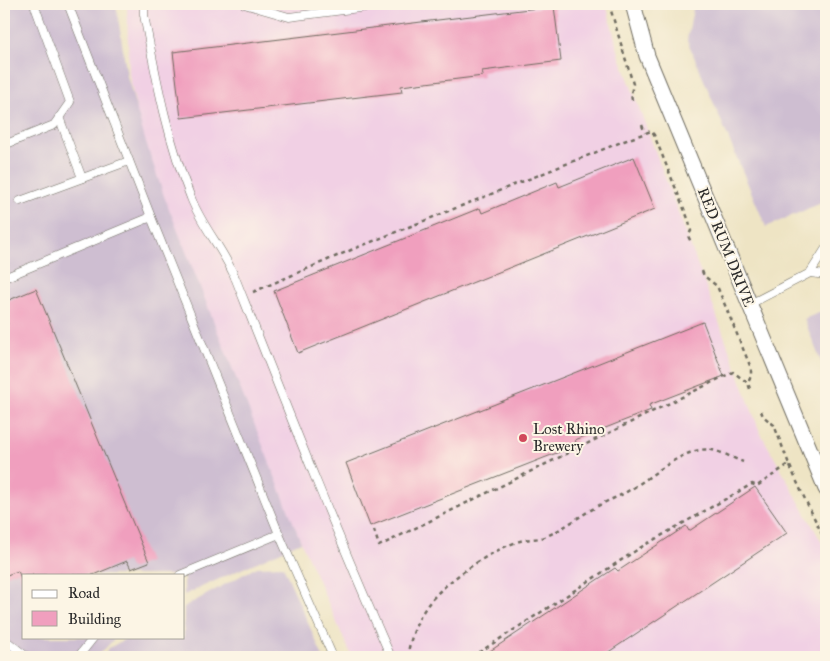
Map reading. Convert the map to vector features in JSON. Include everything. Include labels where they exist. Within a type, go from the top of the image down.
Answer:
[{"type":"street","name":"RED RUM DRIVE","points":[[633,4],[647,56],[826,489]]},
{"type":"lane","points":[[4,145],[54,125],[70,102],[34,4]]},
{"type":"lane","points":[[68,4],[128,161],[280,534],[333,657]]},
{"type":"lane","points":[[144,4],[157,86],[173,148],[191,199],[234,273],[358,582],[391,657]]},
{"type":"lane","points":[[244,4],[289,17],[390,4]]},
{"type":"lane","points":[[59,117],[82,178]]},
{"type":"lane","points":[[20,201],[128,161]]},
{"type":"lane","points":[[4,278],[151,217]]},
{"type":"lane","points":[[750,304],[810,273],[826,248]]},
{"type":"lane","points":[[810,273],[826,275]]},
{"type":"lane","points":[[182,574],[280,534]]},
{"type":"lane","points":[[78,657],[93,638]]},
{"type":"lane","points":[[4,639],[26,657]]},
{"type":"path","points":[[609,4],[633,84],[632,100]]},
{"type":"path","points":[[642,125],[645,134]]},
{"type":"path","points":[[243,296],[369,243],[651,131],[689,221],[691,231],[688,236],[691,242]]},
{"type":"path","points":[[702,271],[704,276],[717,286],[747,358],[751,368],[751,376],[748,383]]},
{"type":"path","points":[[374,530],[379,546],[733,372],[748,383],[750,389]]},
{"type":"path","points":[[760,411],[774,425],[802,493],[826,542]]},
{"type":"path","points":[[406,657],[416,622],[426,607],[446,585],[494,553],[520,541],[548,536],[598,506],[628,492],[673,461],[698,450],[707,449],[743,462]]},
{"type":"path","points":[[472,657],[643,546],[752,484],[758,486],[790,464]]},
{"type":"shaded area","points":[[4,4],[116,4],[127,76],[146,143],[164,196],[301,542],[185,595],[185,574],[22,574],[22,638],[115,638],[97,657],[4,657]]},
{"type":"shaded area","points":[[127,4],[606,4],[619,54],[760,432],[826,550],[826,657],[352,657],[162,227],[129,75]]},
{"type":"shaded area","points":[[694,4],[826,4],[826,201],[766,227],[687,40]]},
{"type":"shaded area","points":[[826,310],[826,374],[804,319]]},
{"type":"shaded area","points":[[283,566],[323,657],[102,657],[109,648],[127,638],[185,638],[185,606],[257,567]]},
{"type":"building","points":[[554,6],[561,61],[482,71],[483,76],[401,86],[402,92],[181,118],[173,52]]},
{"type":"building","points":[[634,157],[655,209],[298,353],[274,291],[480,208],[482,213],[557,182],[559,187]]},
{"type":"building","points":[[36,289],[149,562],[131,569],[127,561],[95,574],[22,574],[22,580],[18,571],[4,576],[4,325],[8,324],[4,313],[4,302]]},
{"type":"building","points":[[703,322],[724,376],[649,405],[651,410],[575,440],[577,445],[370,526],[346,463]]},
{"type":"building","points":[[755,487],[787,533],[601,657],[481,657],[615,568],[618,571],[686,526],[689,531]]},
{"type":"place","name":"Lost Rhino Brewery","points":[[523,438]]}]
